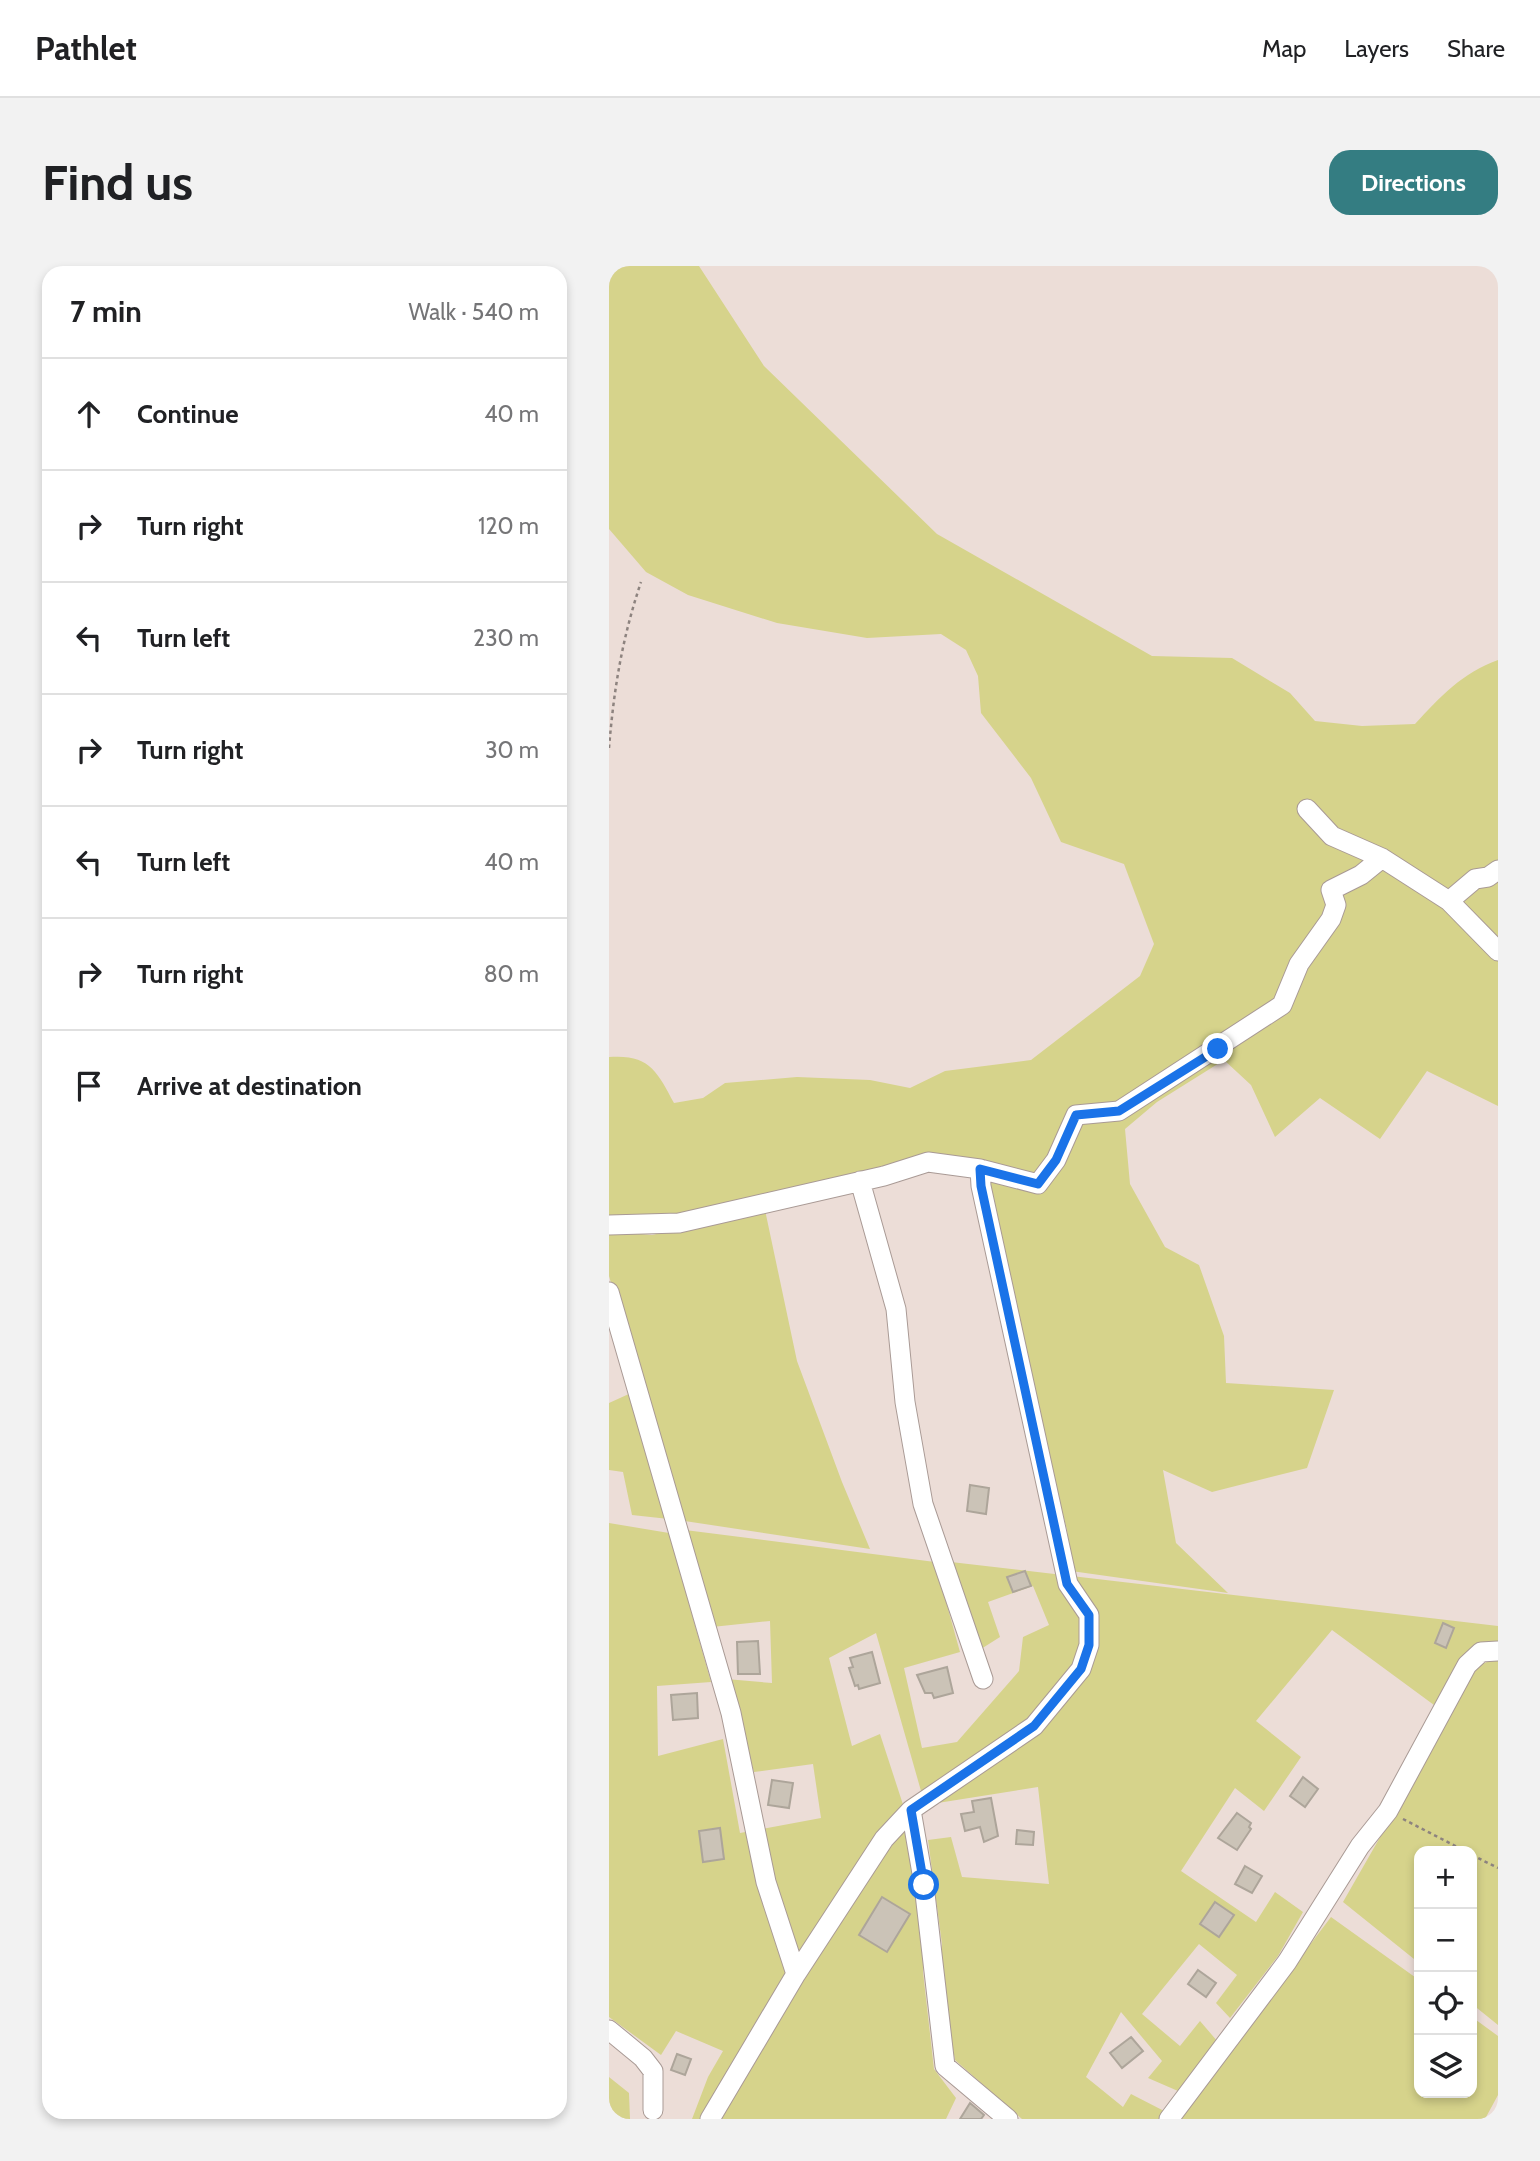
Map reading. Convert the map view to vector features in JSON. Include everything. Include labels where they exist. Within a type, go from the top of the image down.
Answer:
[{"type":"street","points":[[1307,809],[1332,836],[1382,858],[1450,901],[1498,951]]},
{"type":"street","points":[[609,1225],[679,1223],[860,1181],[928,1162],[980,1169],[1038,1184],[1056,1160],[1076,1115],[1119,1111],[1282,1005],[1299,964],[1331,919],[1336,905],[1331,890],[1361,875],[1382,858]]},
{"type":"street","points":[[1450,901],[1475,879],[1488,877],[1498,870]]},
{"type":"street","points":[[710,2119],[796,1974],[884,1839],[911,1810],[1034,1726],[1081,1669],[1089,1645],[1089,1615],[1067,1584],[981,1186],[980,1169]]},
{"type":"street","points":[[860,1181],[896,1309],[905,1402],[923,1504],[983,1679]]},
{"type":"street","points":[[609,1292],[731,1713],[767,1882],[796,1974]]},
{"type":"street","points":[[1169,2119],[1287,1962],[1360,1846],[1388,1811],[1467,1665],[1481,1652],[1498,1651]]},
{"type":"street","points":[[911,1810],[924,1885],[944,2066],[1008,2119]]},
{"type":"street","points":[[609,2030],[643,2058],[653,2071],[653,2110]]},
{"type":"path","points":[[609,748],[613,699],[626,627],[641,582]]},
{"type":"path","points":[[1388,1811],[1455,1846]]},
{"type":"path","points":[[1477,1858],[1498,1868]]},
{"type":"shaded area","points":[[623,266],[699,266],[764,366],[937,534],[1152,656],[1232,658],[1290,693],[1315,721],[1362,726],[1415,724],[1463,679],[1498,660],[1498,1106],[1427,1071],[1380,1139],[1320,1098],[1275,1137],[1251,1085],[1224,1060],[1157,1102],[1125,1129],[1130,1184],[1165,1247],[1199,1265],[1224,1336],[1226,1383],[1334,1390],[1307,1468],[1212,1492],[1163,1470],[1176,1543],[1228,1593],[1071,1571],[1067,1530],[1016,1330],[981,1164],[864,1175],[680,1217],[609,1218],[609,1057],[634,1058],[643,1062],[657,1074],[674,1103],[703,1098],[725,1083],[797,1077],[870,1080],[910,1088],[945,1071],[1031,1060],[1140,976],[1154,944],[1124,864],[1061,842],[1031,778],[981,713],[978,676],[966,650],[941,634],[867,638],[777,623],[688,595],[646,572],[609,529],[609,274]]},
{"type":"shaded area","points":[[765,1210],[797,1361],[870,1549],[632,1515],[623,1472],[609,1470],[609,1403],[642,1388],[609,1276],[609,1231],[652,1235]]},
{"type":"shaded area","points":[[609,1523],[669,1533],[711,1682],[657,1686],[658,1756],[723,1739],[740,1833],[821,1818],[813,1764],[754,1772],[726,1679],[772,1683],[770,1621],[712,1627],[685,1530],[935,1562],[960,1652],[904,1668],[922,1748],[957,1742],[1019,1671],[1023,1637],[1049,1625],[1033,1586],[988,1602],[1000,1637],[981,1649],[951,1562],[1498,1626],[1498,1643],[1457,1664],[1434,1705],[1332,1630],[1256,1721],[1301,1757],[1264,1811],[1235,1788],[1181,1871],[1256,1922],[1275,1892],[1303,1912],[1278,1956],[1230,2018],[1216,2003],[1237,1975],[1199,1944],[1142,2014],[1180,2046],[1200,2021],[1218,2042],[1178,2091],[1148,2078],[1162,2061],[1121,2012],[1086,2077],[1123,2107],[1131,2094],[1166,2112],[1160,2119],[1022,2119],[955,2060],[939,1973],[942,1944],[928,1840],[951,1837],[962,1877],[1049,1884],[1038,1787],[925,1805],[876,1633],[829,1658],[852,1746],[880,1734],[910,1826],[925,1946],[923,1972],[934,2069],[956,2098],[946,2119],[692,2119],[708,2077],[723,2051],[676,2031],[661,2055],[609,2017]]},
{"type":"shaded area","points":[[1498,1659],[1498,2025],[1477,2008],[1477,1846],[1414,1846],[1414,1959],[1343,1902],[1478,1666]]},
{"type":"shaded area","points":[[1331,1917],[1414,1976],[1414,2098],[1477,2098],[1477,2021],[1498,2036],[1498,2095],[1485,2119],[1178,2119]]},
{"type":"shaded area","points":[[609,2077],[629,2093],[630,2119],[609,2119]]},
{"type":"building","points":[[970,1485],[989,1488],[986,1514],[967,1511]]},
{"type":"building","points":[[1025,1571],[1031,1586],[1013,1592],[1007,1577]]},
{"type":"building","points":[[1443,1623],[1454,1628],[1446,1648],[1435,1643]]},
{"type":"building","points":[[758,1641],[760,1674],[738,1674],[737,1642]]},
{"type":"building","points":[[872,1652],[880,1683],[859,1689],[858,1685],[855,1686],[849,1668],[853,1667],[850,1658]]},
{"type":"building","points":[[947,1667],[953,1693],[934,1698],[932,1693],[925,1693],[917,1675]]},
{"type":"building","points":[[697,1693],[698,1718],[673,1720],[671,1695]]},
{"type":"building","points":[[1303,1777],[1318,1789],[1305,1807],[1290,1796]]},
{"type":"building","points":[[772,1780],[793,1783],[789,1808],[768,1805]]},
{"type":"building","points":[[991,1798],[998,1836],[984,1842],[980,1827],[965,1831],[961,1814],[974,1812],[972,1801]]},
{"type":"building","points":[[1237,1813],[1251,1823],[1251,1829],[1237,1850],[1218,1838]]},
{"type":"building","points":[[720,1828],[724,1859],[703,1862],[699,1831]]},
{"type":"building","points":[[1017,1830],[1034,1832],[1033,1845],[1016,1844]]},
{"type":"building","points":[[1245,1866],[1262,1876],[1252,1893],[1235,1884]]},
{"type":"building","points":[[882,1897],[910,1914],[887,1952],[859,1935]]},
{"type":"building","points":[[1215,1902],[1234,1915],[1219,1937],[1200,1924]]},
{"type":"building","points":[[1198,1970],[1216,1983],[1206,1997],[1188,1984]]},
{"type":"building","points":[[1131,2037],[1143,2051],[1122,2068],[1110,2053]]},
{"type":"building","points":[[677,2054],[691,2059],[685,2075],[671,2070]]},
{"type":"building","points":[[970,2103],[984,2115],[981,2119],[960,2119]]},
{"type":"route","points":[[924,1885],[911,1810],[1034,1726],[1081,1669],[1089,1645],[1089,1615],[1067,1584],[981,1186],[980,1169],[1038,1184],[1056,1160],[1076,1115],[1119,1111],[1218,1049]]}]
